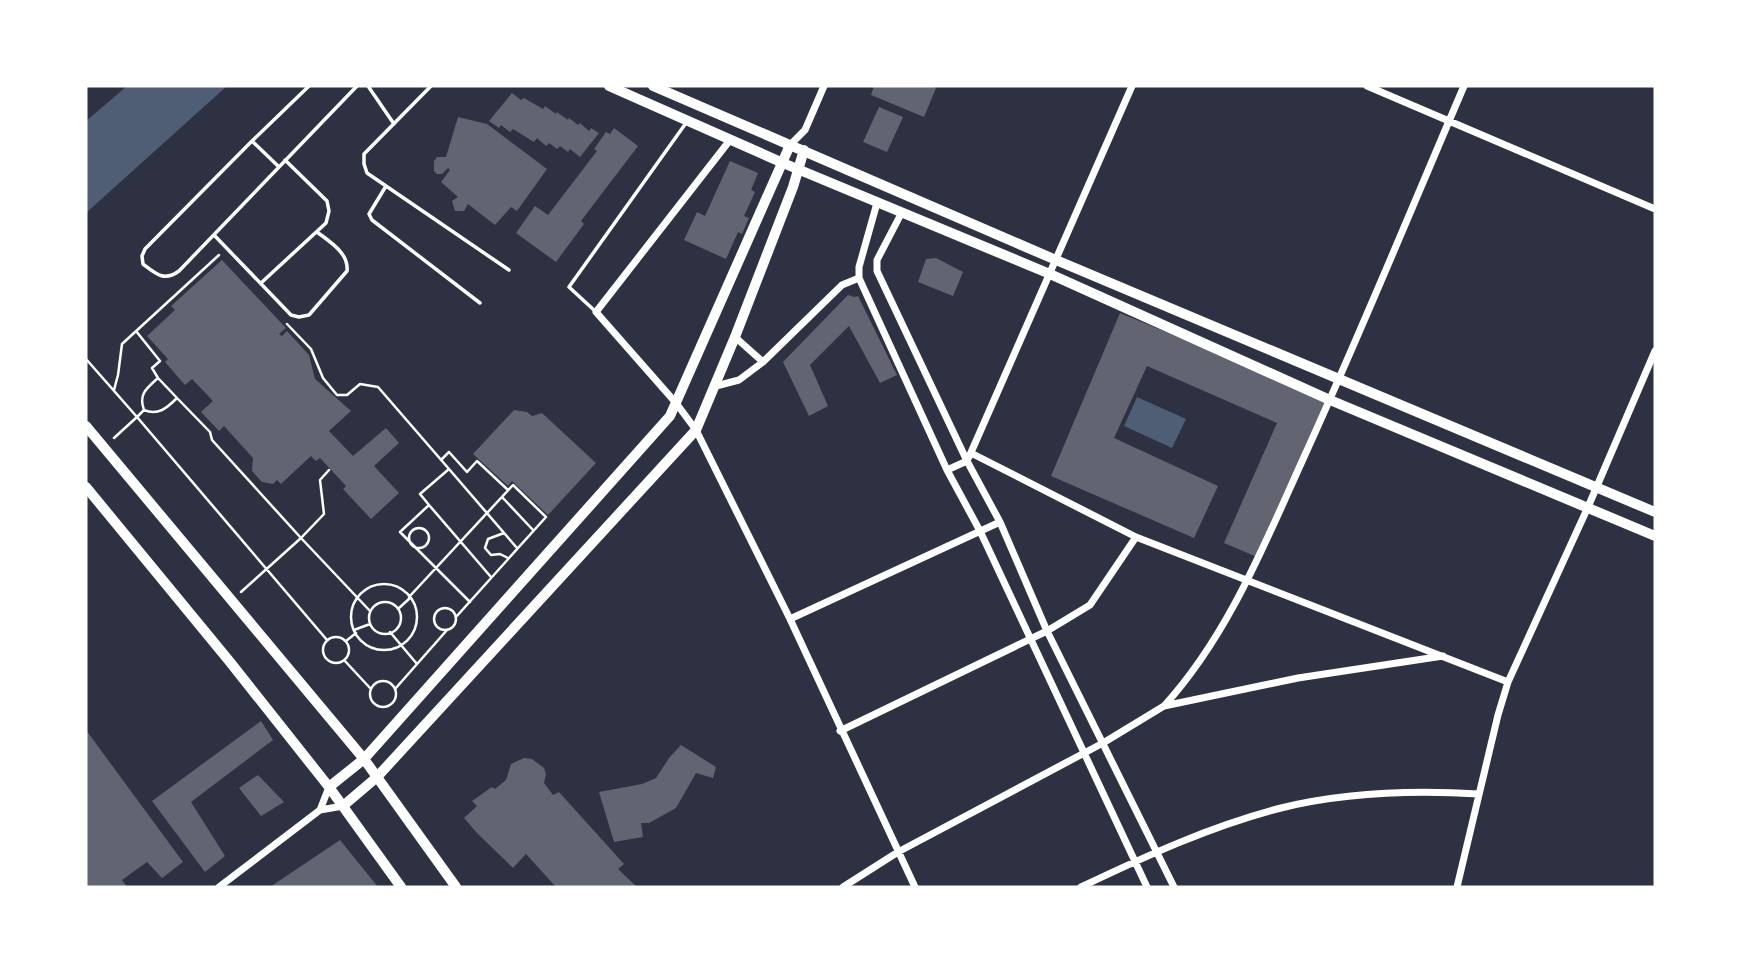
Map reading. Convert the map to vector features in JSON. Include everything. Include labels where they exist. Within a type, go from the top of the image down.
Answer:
[{"type":"highway","points":[[86,426],[364,759],[456,887]]},
{"type":"highway","points":[[86,487],[329,787],[401,887]]},
{"type":"main road","points":[[609,86],[901,214],[1050,274],[1330,400],[1655,536]]},
{"type":"main road","points":[[653,86],[1056,260],[1655,512]]},
{"type":"main road","points":[[329,787],[364,759],[670,416],[790,145]]},
{"type":"main road","points":[[343,806],[377,777],[696,430],[735,337],[804,150]]},
{"type":"street","points":[[804,150],[805,130],[824,86]]},
{"type":"street","points":[[947,470],[969,457],[1132,86]]},
{"type":"street","points":[[1367,86],[1655,209]]},
{"type":"street","points":[[843,887],[898,852],[1103,743],[1164,706],[1183,685],[1248,582],[1330,400],[1464,86]]},
{"type":"street","points":[[790,145],[805,130]]},
{"type":"street","points":[[730,140],[596,312],[676,403],[696,430],[789,619],[915,887]]},
{"type":"street","points":[[877,203],[859,267],[859,278],[947,470],[980,531],[1147,887]]},
{"type":"street","points":[[901,214],[877,260],[877,271],[969,457],[1047,631],[1174,887]]},
{"type":"street","points":[[716,386],[739,380],[763,362],[842,285],[859,278]]},
{"type":"street","points":[[735,337],[763,362]]},
{"type":"street","points":[[1457,887],[1508,682],[1588,508],[1655,351]]},
{"type":"street","points":[[969,457],[1136,537],[1508,682]]},
{"type":"street","points":[[789,619],[999,522]]},
{"type":"street","points":[[840,731],[1047,631],[1090,605],[1136,537]]},
{"type":"street","points":[[1164,706],[1298,678],[1443,656]]},
{"type":"street","points":[[320,810],[329,787]]},
{"type":"street","points":[[1082,887],[1157,851],[1219,827],[1283,808],[1355,795],[1421,791],[1479,794]]},
{"type":"street","points":[[219,887],[320,810],[343,806]]},
{"type":"lane","points":[[309,86],[145,249],[143,264],[160,277],[170,277],[357,86]]},
{"type":"lane","points":[[368,86],[394,124]]},
{"type":"lane","points":[[431,86],[364,154],[367,173],[509,270]]},
{"type":"lane","points":[[596,312],[569,287],[688,121]]},
{"type":"lane","points":[[251,141],[278,167]]},
{"type":"lane","points":[[261,283],[326,223],[329,211],[327,201],[285,160]]},
{"type":"lane","points":[[386,186],[371,207],[369,214],[372,220],[480,303]]},
{"type":"lane","points":[[214,234],[291,315],[309,315],[347,271],[348,264],[344,254],[317,232]]},
{"type":"path","points":[[114,390],[122,344],[221,254]]},
{"type":"path","points":[[282,319],[311,349],[323,378],[337,394],[347,395],[360,384],[378,387],[517,548]]},
{"type":"path","points":[[136,331],[160,361],[152,368],[158,378],[210,432],[212,440],[370,611]]},
{"type":"path","points":[[86,359],[327,640]]},
{"type":"path","points":[[158,378],[144,391],[141,398],[144,410],[150,413],[163,411],[177,398]]},
{"type":"path","points":[[103,448],[144,410]]},
{"type":"path","points":[[441,460],[449,452],[467,472],[477,461],[508,490]]},
{"type":"path","points":[[449,469],[420,494],[491,577]]},
{"type":"path","points":[[230,601],[268,569],[324,514],[320,480],[329,470]]},
{"type":"path","points":[[344,660],[371,689],[372,701],[382,707],[393,701],[395,689],[447,630],[454,626],[456,617],[546,517],[513,485],[398,609]]},
{"type":"path","points":[[502,497],[533,530]]},
{"type":"path","points":[[429,505],[400,532],[470,602]]},
{"type":"path","points":[[421,529],[426,532],[428,538],[423,547],[417,548],[411,544],[409,536],[412,530],[421,529]]},
{"type":"path","points":[[505,533],[488,539],[485,548],[491,555],[500,554],[508,558]]},
{"type":"path","points":[[374,586],[396,587],[410,598],[416,611],[414,632],[401,646],[389,650],[368,646],[355,632],[352,609],[357,599],[374,586]]},
{"type":"path","points":[[384,602],[398,609],[399,625],[390,632],[377,631],[370,624],[370,611],[384,602]]},
{"type":"path","points":[[447,630],[440,629],[435,624],[436,613],[449,608],[456,617]]},
{"type":"path","points":[[345,641],[370,624]]},
{"type":"path","points":[[390,632],[417,664]]},
{"type":"path","points":[[338,637],[345,641],[349,649],[344,660],[332,662],[325,656],[323,648],[327,640],[338,637]]},
{"type":"path","points":[[371,689],[377,683],[385,681],[395,689]]},
{"type":"water","points":[[127,86],[227,86],[86,213],[86,121]]},
{"type":"water","points":[[1137,397],[1186,419],[1172,448],[1124,426]]},
{"type":"building","points":[[874,86],[936,88],[924,117],[871,95]]},
{"type":"building","points":[[512,93],[521,100],[524,98],[543,109],[545,106],[578,125],[580,123],[589,131],[591,128],[599,133],[580,157],[570,149],[568,152],[560,146],[557,149],[549,143],[546,146],[537,138],[534,142],[513,129],[510,132],[501,125],[499,128],[489,121]]},
{"type":"building","points":[[879,107],[903,117],[887,152],[863,142]]},
{"type":"building","points":[[458,117],[487,124],[547,169],[517,211],[511,207],[495,225],[468,204],[464,211],[455,211],[452,201],[458,197],[441,182],[450,170],[448,168],[442,174],[434,171],[437,157],[446,157]]},
{"type":"building","points":[[614,128],[638,146],[581,221],[584,224],[556,262],[516,233],[535,206],[548,215],[597,151],[594,149],[606,132],[610,134]]},
{"type":"building","points":[[730,161],[758,173],[751,190],[755,192],[744,216],[749,218],[742,234],[738,232],[726,259],[684,240],[697,212],[705,216]]},
{"type":"building","points":[[936,258],[963,272],[953,296],[918,282],[926,259]]},
{"type":"building","points":[[222,260],[286,328],[279,334],[282,336],[287,331],[309,355],[315,379],[351,411],[329,431],[353,456],[386,428],[399,443],[374,466],[399,493],[371,519],[343,489],[346,486],[320,458],[316,461],[311,456],[281,484],[277,480],[273,484],[262,482],[252,471],[253,458],[224,426],[219,431],[201,412],[213,401],[192,379],[185,385],[165,362],[168,359],[147,336],[175,310],[171,306]]},
{"type":"building","points":[[848,295],[858,296],[897,375],[880,383],[849,326],[810,365],[828,406],[809,416],[783,362]]},
{"type":"building","points":[[1120,313],[1328,399],[1257,557],[1224,543],[1277,423],[1147,366],[1114,438],[1218,486],[1194,538],[1051,476]]},
{"type":"building","points":[[514,410],[527,412],[532,416],[542,413],[596,463],[548,515],[512,481],[508,486],[473,454]]},
{"type":"building","points":[[261,721],[273,740],[191,802],[225,856],[205,872],[152,801]]},
{"type":"building","points":[[86,730],[183,862],[162,878],[147,862],[122,880],[127,887],[86,887]]},
{"type":"building","points":[[681,745],[716,767],[713,778],[696,773],[676,808],[649,823],[641,823],[643,837],[614,842],[599,792],[642,784],[656,778]]},
{"type":"building","points":[[524,758],[532,759],[544,768],[544,783],[553,795],[559,792],[624,864],[618,869],[637,887],[556,887],[526,854],[513,868],[477,833],[464,818],[477,806],[472,801],[506,780],[511,764]]},
{"type":"building","points":[[258,775],[284,802],[261,816],[239,788]]},
{"type":"building","points":[[340,840],[378,887],[270,887]]}]
